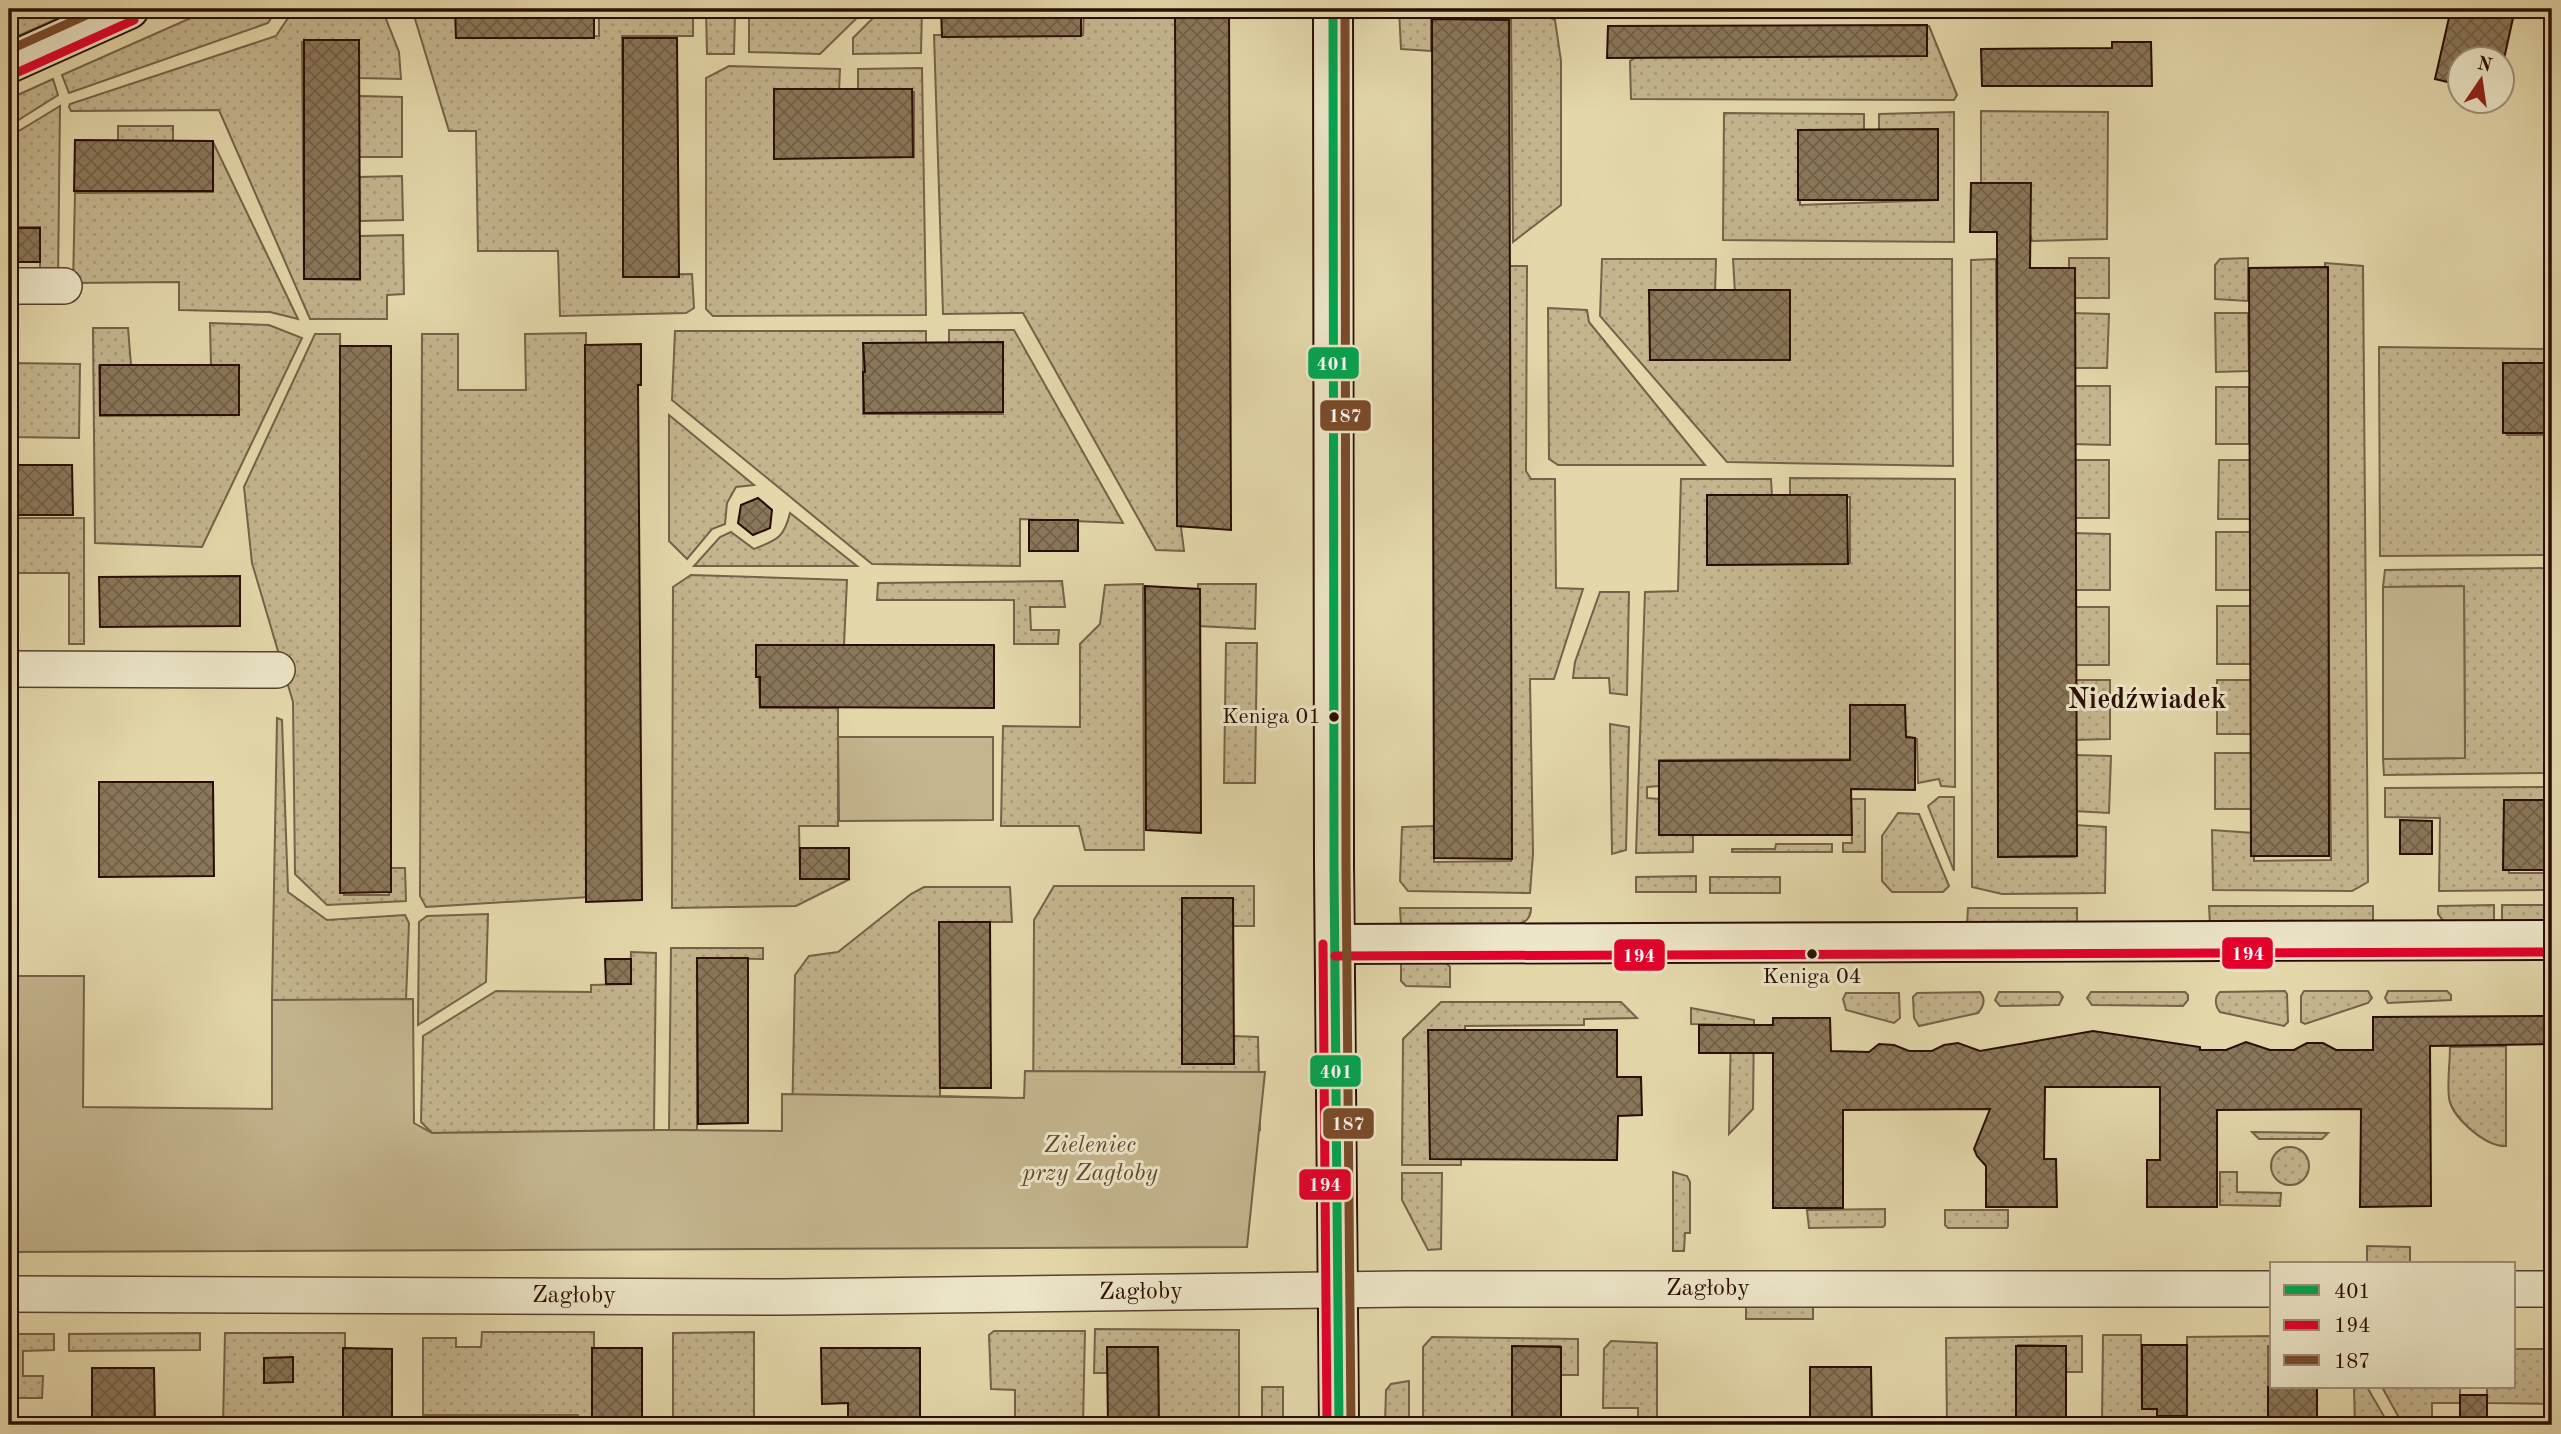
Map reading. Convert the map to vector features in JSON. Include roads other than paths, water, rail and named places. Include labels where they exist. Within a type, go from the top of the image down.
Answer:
[{"type":"street","points":[[9,62],[129,9]]},
{"type":"street","points":[[1333,9],[1339,1425]]},
{"type":"street","points":[[9,286],[64,286]]},
{"type":"street","points":[[9,669],[277,670]]},
{"type":"street","points":[[1335,944],[2552,940]]},
{"type":"street","name":"Zagłoby","points":[[9,1294],[783,1297],[1408,1289],[2270,1289]]},
{"type":"street","points":[[2516,1289],[2552,1289]]},
{"type":"place","name":"Keniga 01","points":[[1334,717]]},
{"type":"place","name":"Keniga 04","points":[[1812,954]]},
{"type":"district","name":"Niedźwiadek","points":[[2147,701]]},
{"type":"park label","name":"Zieleniec przy Zagłoby","points":[[1090,1160]]}]
